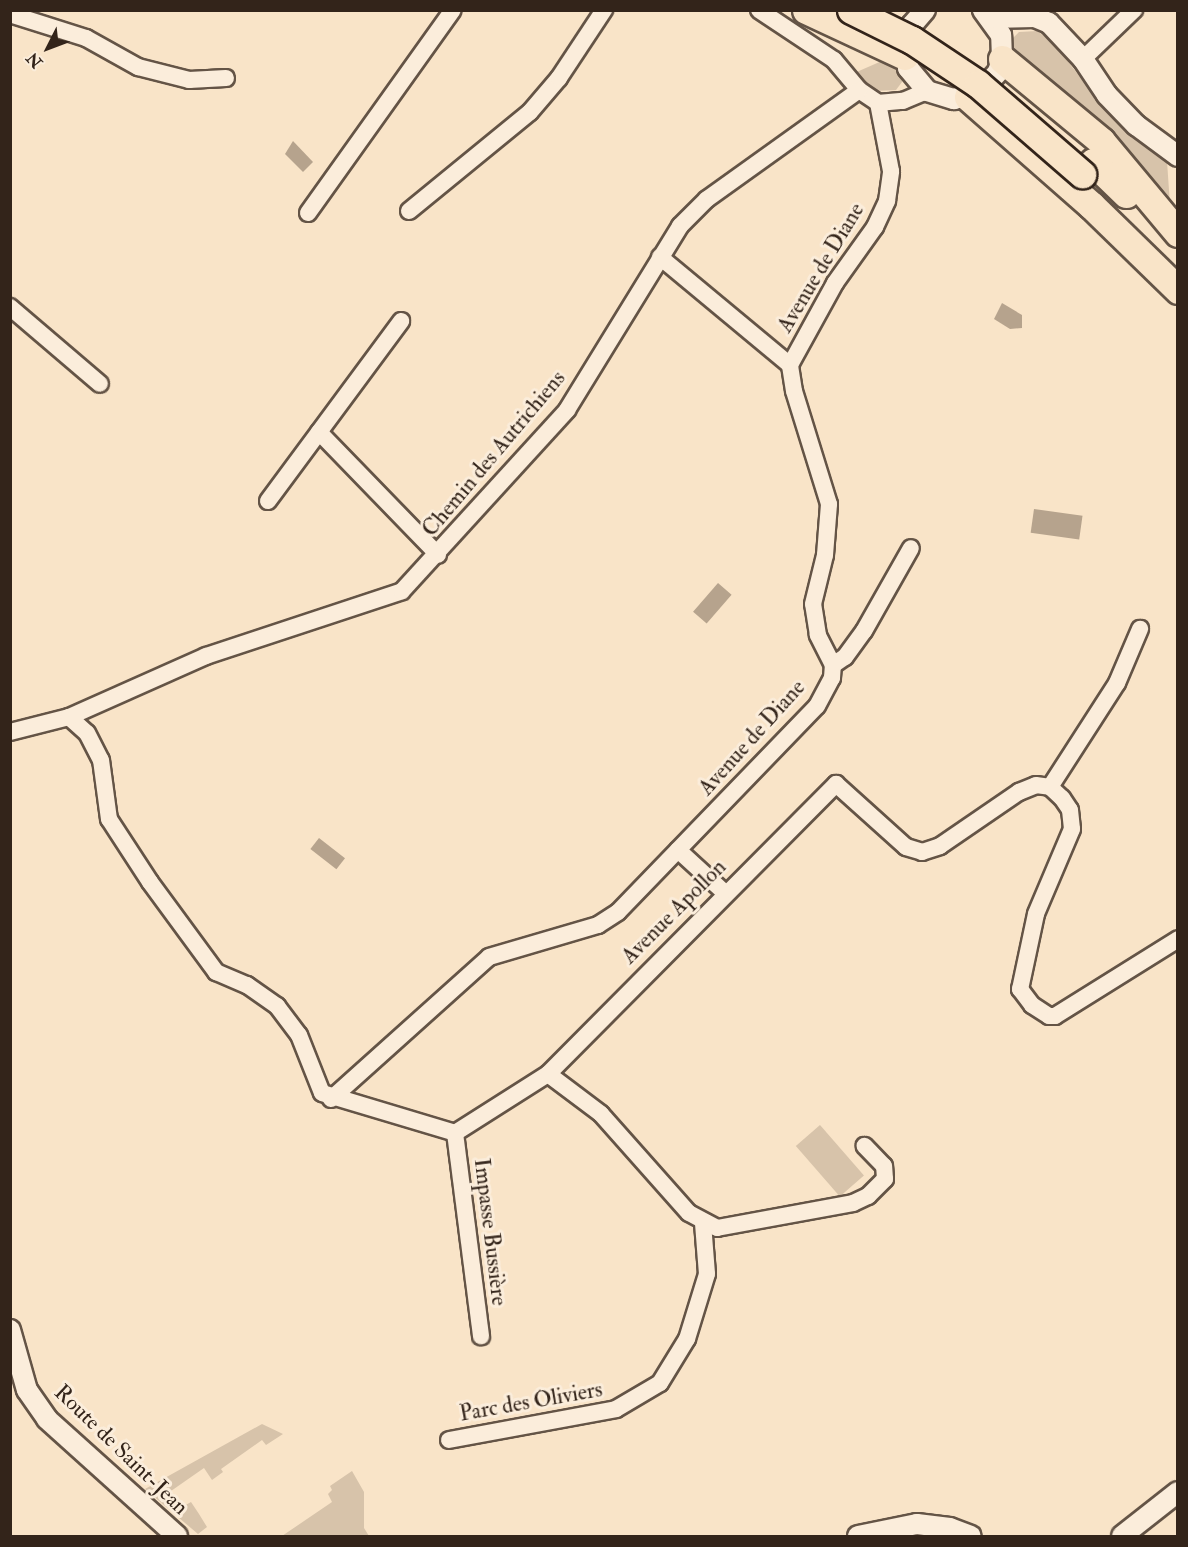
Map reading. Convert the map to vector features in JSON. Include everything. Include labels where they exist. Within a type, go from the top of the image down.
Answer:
[{"type":"highway","points":[[806,10],[916,75]]},
{"type":"highway","points":[[851,10],[912,40],[978,84],[1087,168],[1178,279]]},
{"type":"highway","points":[[887,10],[919,26],[989,71],[1087,168],[1178,250]]},
{"type":"highway","points":[[1002,47],[1101,141],[1178,233]]},
{"type":"highway","points":[[968,97],[1091,205],[1178,290]]},
{"type":"street","points":[[308,213],[453,10]]},
{"type":"street","points":[[409,211],[530,112],[559,78],[604,10]]},
{"type":"street","points":[[759,10],[834,60],[859,90],[878,103],[903,101],[916,75],[912,24],[925,10]]},
{"type":"street","points":[[1048,10],[1065,38]]},
{"type":"street","points":[[1083,59],[1134,10]]},
{"type":"street","points":[[10,14],[86,38],[138,67],[189,80],[226,78]]},
{"type":"street","points":[[987,14],[1017,19],[1035,17],[1049,22],[1083,59],[1107,95],[1136,125],[1178,156]]},
{"type":"street","points":[[987,14],[1002,47]]},
{"type":"street","points":[[916,75],[940,97],[968,97],[991,83],[1002,47],[1017,19]]},
{"type":"street","name":"Chemin des Autrichiens","points":[[10,732],[69,717],[201,658],[402,591],[438,555],[567,410],[612,341],[680,226],[707,200],[859,90]]},
{"type":"street","name":"Avenue de Diane","points":[[331,1099],[489,957],[598,925],[618,912],[817,706],[832,678],[833,665],[818,634],[813,604],[825,555],[829,504],[794,391],[790,365],[835,283],[875,227],[886,201],[891,171],[878,103]]},
{"type":"street","points":[[660,257],[790,365]]},
{"type":"street","points":[[10,307],[100,384]]},
{"type":"street","points":[[268,501],[400,321]]},
{"type":"street","points":[[319,432],[438,555]]},
{"type":"street","points":[[833,665],[845,657],[864,631],[911,548]]},
{"type":"street","points":[[1140,629],[1117,683],[1050,786],[1070,810],[1072,829],[1036,914],[1026,952],[1020,989],[1032,1005],[1055,1016],[1178,939]]},
{"type":"street","points":[[69,717],[87,733],[101,760],[109,819],[150,882],[216,972],[247,985],[278,1006],[299,1035],[322,1093],[331,1099],[455,1133]]},
{"type":"street","name":"Avenue Apollon","points":[[455,1133],[548,1074],[724,892],[836,784],[906,847],[922,852],[940,846],[1019,792],[1036,785],[1050,786]]},
{"type":"street","points":[[678,850],[724,892]]},
{"type":"street","points":[[548,1074],[602,1114],[703,1223],[717,1228],[853,1203],[868,1196],[885,1179],[884,1166],[865,1146]]},
{"type":"street","name":"Impasse Bussière","points":[[455,1133],[481,1336]]},
{"type":"street","name":"Parc des Oliviers","points":[[449,1440],[616,1410],[660,1383],[687,1340],[707,1274],[703,1223]]},
{"type":"street","name":"Route de Saint-Jean","points":[[10,1330],[27,1390],[47,1419],[177,1536]]},
{"type":"street","points":[[1122,1536],[1178,1492]]},
{"type":"street","points":[[858,1536],[917,1524],[950,1528],[971,1536]]},
{"type":"shaded area","points":[[1037,31],[1053,42],[1106,111],[1143,145],[1167,161],[1170,205],[1017,58],[1011,40],[1019,32]]},
{"type":"shaded area","points":[[891,57],[901,67],[902,82],[896,90],[875,91],[852,74]]},
{"type":"shaded area","points":[[293,141],[313,162],[303,172],[285,154]]},
{"type":"shaded area","points":[[1002,303],[1022,315],[1022,328],[1010,329],[994,319]]},
{"type":"shaded area","points":[[1034,509],[1083,516],[1079,540],[1031,533]]},
{"type":"shaded area","points":[[718,583],[732,595],[707,623],[693,612]]},
{"type":"shaded area","points":[[319,838],[345,858],[336,869],[310,849]]},
{"type":"shaded area","points":[[820,1125],[864,1176],[840,1197],[796,1146]]},
{"type":"shaded area","points":[[262,1424],[283,1434],[266,1445],[262,1440],[221,1469],[223,1472],[212,1480],[204,1468],[171,1491],[182,1507],[191,1502],[199,1514],[207,1527],[198,1534],[145,1489]]},
{"type":"shaded area","points":[[352,1471],[364,1492],[364,1528],[369,1536],[282,1536],[332,1502],[328,1494],[332,1490],[330,1486]]}]
